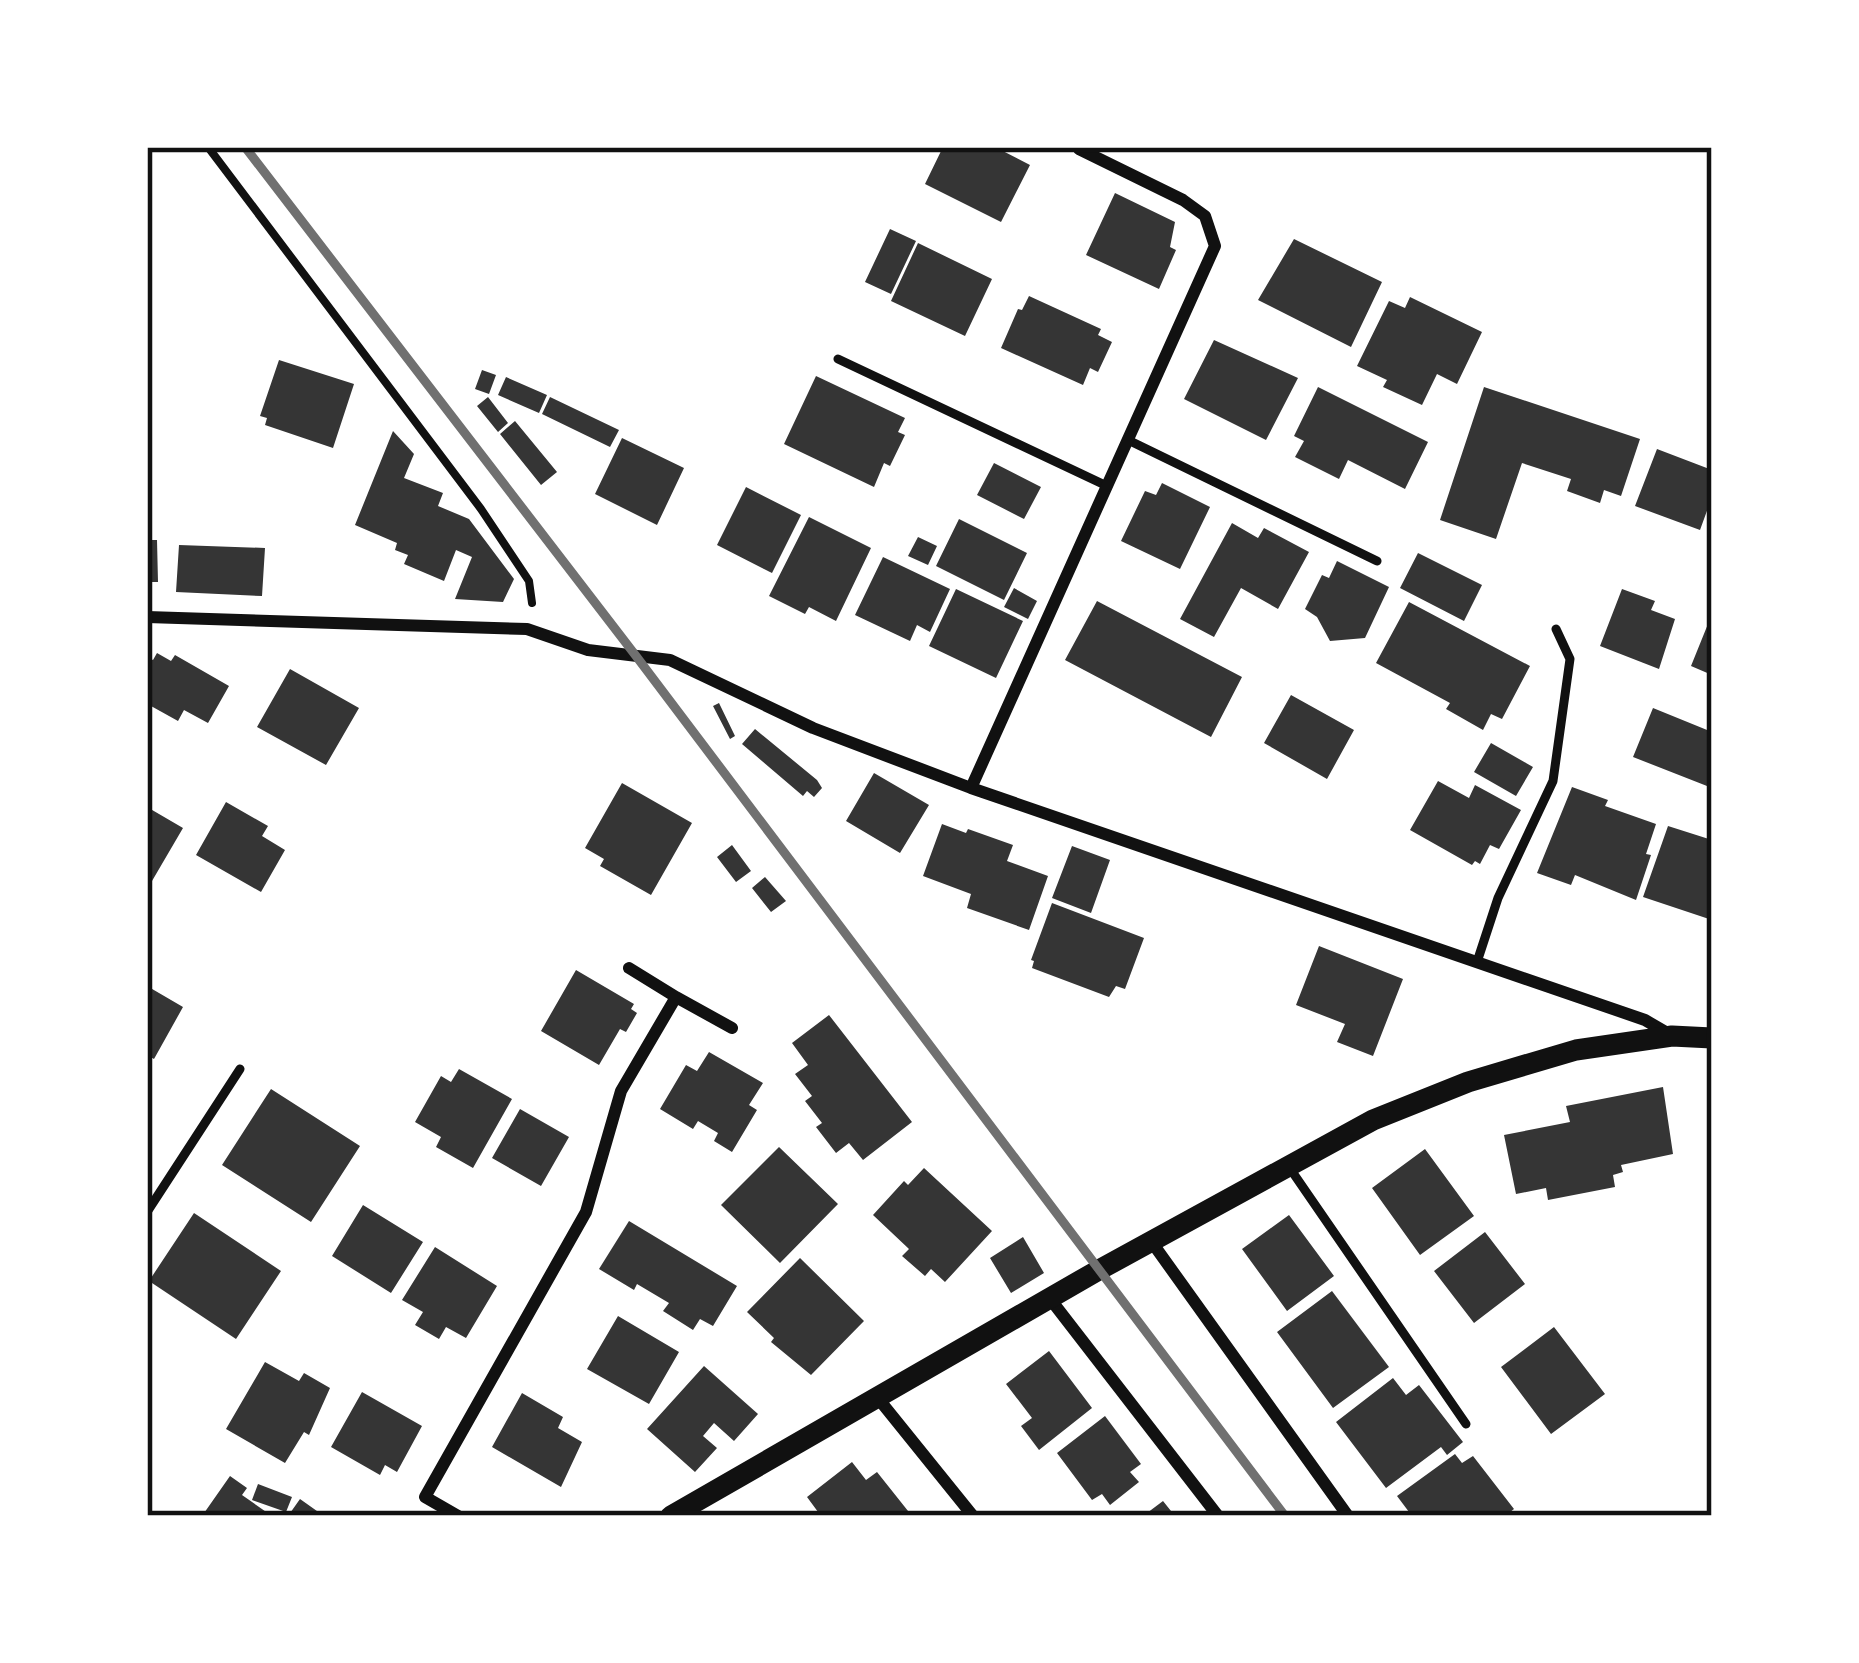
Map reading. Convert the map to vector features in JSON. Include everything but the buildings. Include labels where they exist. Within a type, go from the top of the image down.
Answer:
[{"type":"street","points":[[971,788],[1215,246],[1205,216],[1183,200],[1078,149]]},
{"type":"street","points":[[147,617],[526,629],[588,650],[670,660],[812,728],[971,788],[1646,1019],[1672,1036]]},
{"type":"street","points":[[629,968],[732,1028]]},
{"type":"street","points":[[458,1516],[425,1497],[586,1212],[621,1090],[676,997]]},
{"type":"street","points":[[671,1516],[1151,1241],[1373,1120],[1522,1063],[1672,1036],[1712,1038]]},
{"type":"street","points":[[1151,1241],[1348,1516]]},
{"type":"street","points":[[1051,1300],[1218,1516]]},
{"type":"street","points":[[877,1396],[973,1516]]},
{"type":"lane","points":[[838,359],[1107,486]]},
{"type":"lane","points":[[1128,440],[1377,561]]},
{"type":"lane","points":[[1477,962],[1498,898],[1553,781],[1570,659],[1556,629]]},
{"type":"lane","points":[[147,1213],[239,1069]]},
{"type":"lane","points":[[1288,1166],[1466,1424]]},
{"type":"path","points":[[208,147],[481,509],[529,581],[532,606],[526,629]]},
{"type":"railway","points":[[245,147],[1285,1516]]}]
